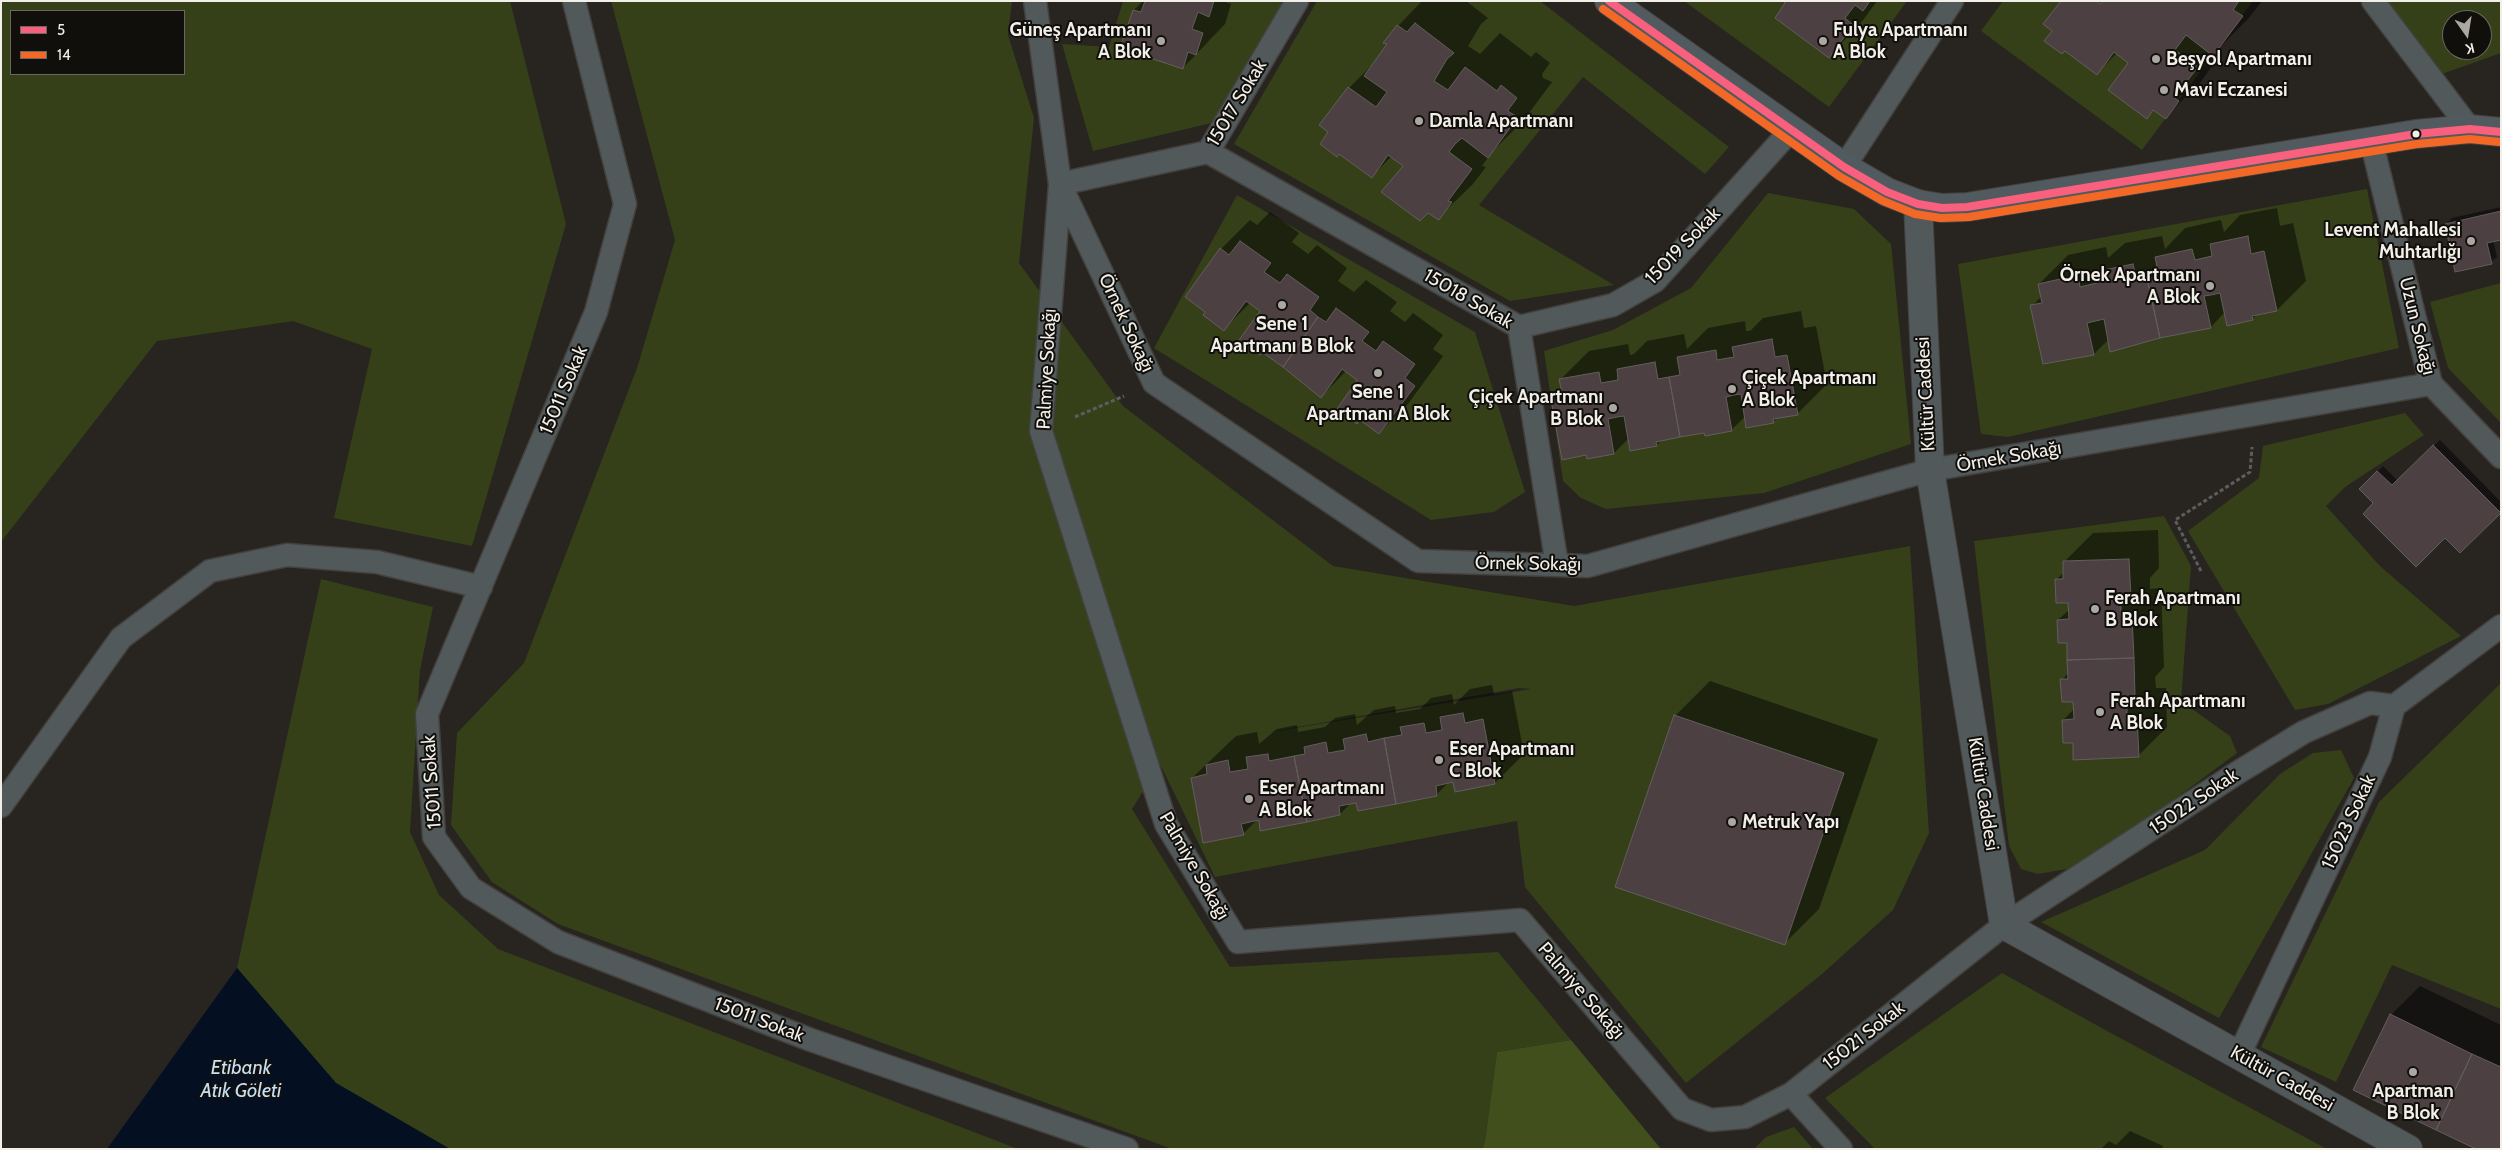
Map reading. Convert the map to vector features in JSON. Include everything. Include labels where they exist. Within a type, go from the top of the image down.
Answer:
[{"type":"street","points":[[1609,1],[1844,167],[1887,192],[1918,204],[1942,208],[1967,207],[2371,140],[2470,129],[2501,132]]},
{"type":"street","name":"Kültür Caddesi","points":[[1918,204],[1930,470],[2004,925],[2408,1149]]},
{"type":"lane","name":"15011 Sokak","points":[[574,1],[625,204],[596,312],[427,714],[434,837],[471,888],[558,942],[811,1040],[1127,1149]]},
{"type":"lane","name":"Örnek Sokağı","points":[[1035,1],[1060,184],[1154,383],[1418,561],[1588,566],[1930,470],[2431,384]]},
{"type":"lane","name":"15017 Sokak","points":[[1060,184],[1208,152],[1297,1]]},
{"type":"lane","points":[[1844,167],[1952,1]]},
{"type":"lane","points":[[2373,1],[2470,129]]},
{"type":"lane","name":"15019 Sokak","points":[[1519,327],[1613,305],[1655,281],[1791,130]]},
{"type":"lane","name":"Uzun Sokağı","points":[[2371,140],[2431,384],[2501,456]]},
{"type":"lane","name":"15018 Sokak","points":[[1208,152],[1519,327],[1557,565]]},
{"type":"lane","name":"Palmiye Sokağı","points":[[1060,184],[1041,431],[1166,824],[1238,942],[1520,920],[1682,1109],[1710,1120]]},
{"type":"lane","points":[[1,806],[120,638],[210,571],[287,555],[376,562],[481,587]]},
{"type":"lane","points":[[2394,706],[2501,626]]},
{"type":"lane","name":"15022 Sokak","points":[[2004,925],[2304,732],[2370,703],[2394,706]]},
{"type":"lane","name":"15023 Sokak","points":[[2239,1055],[2380,757],[2394,706]]},
{"type":"lane","name":"15021 Sokak","points":[[1710,1120],[1744,1117],[1791,1094],[2004,925]]},
{"type":"lane","points":[[1791,1094],[1841,1149]]},
{"type":"path","points":[[1041,431],[1154,383]]},
{"type":"path","points":[[2201,571],[2175,520],[2250,472],[2255,414]]},
{"type":"green space","points":[[1,1],[510,1],[566,224],[472,546],[334,518],[372,349],[293,321],[157,341],[1,542]]},
{"type":"green space","points":[[611,1],[1012,1],[1008,35],[1034,118],[1019,263],[1123,406],[1333,566],[1574,606],[1910,546],[1929,833],[1893,910],[1822,974],[1686,1083],[1525,887],[1517,821],[1215,877],[1160,764],[1132,809],[1230,967],[1498,952],[1571,1040],[1497,1052],[1485,1141],[1482,1149],[1172,1149],[558,924],[492,882],[451,825],[457,733],[524,663],[637,368],[675,240]],"holes":[[[1519,688],[1531,689],[1253,735]]]},
{"type":"green space","points":[[1123,1],[1287,1],[1220,121],[1093,151],[1062,44],[1109,47]]},
{"type":"green space","points":[[1317,1],[1540,1],[1729,147],[1705,174],[1583,77],[1479,205],[1614,285],[1510,301],[1234,144]]},
{"type":"green space","points":[[1684,1],[1907,1],[1829,107]]},
{"type":"green space","points":[[2003,1],[2253,1],[2142,150],[1981,31]]},
{"type":"green space","points":[[2385,1],[2501,1],[2501,53],[2492,56],[2492,10],[2442,10],[2442,60],[2481,60],[2439,75]]},
{"type":"green space","points":[[2367,189],[2399,348],[2008,437],[1981,434],[1958,264]]},
{"type":"green space","points":[[1768,193],[1854,209],[1891,244],[1911,444],[1764,493],[1606,509],[1581,498],[1563,481],[1544,351],[1613,330],[1691,288]]},
{"type":"green space","points":[[1237,195],[1475,332],[1525,492],[1494,512],[1431,520],[1154,348]]},
{"type":"green space","points":[[2501,283],[2501,423],[2448,368],[2430,302]]},
{"type":"green space","points":[[2405,413],[2424,435],[2345,487],[2326,506],[2380,566],[2461,636],[2328,704],[2295,710],[2188,531],[2259,478],[2263,446]]},
{"type":"green space","points":[[2164,516],[2191,566],[2181,701],[2230,736],[2237,753],[2084,866],[2038,874],[2021,869],[2009,846],[1974,541]]},
{"type":"green space","points":[[321,579],[433,607],[420,670],[410,832],[439,895],[498,949],[1018,1149],[450,1149],[336,1083],[237,968]]},
{"type":"green space","points":[[2501,683],[2501,1009],[2392,965],[2336,1082],[2261,1047],[2379,802]]},
{"type":"green space","points":[[2341,750],[2354,778],[2219,1018],[2041,922],[2205,850],[2280,774],[2313,753]]},
{"type":"green space","points":[[2002,973],[2327,1149],[1875,1149],[1825,1098]]},
{"type":"green space","points":[[1571,1040],[1661,1149],[1482,1149],[1485,1141],[1497,1052]]},
{"type":"green space","points":[[1794,1127],[1813,1149],[1754,1149],[1766,1137]]},
{"type":"water","name":"Etibank Atık Göleti","points":[[237,968],[336,1083],[450,1149],[107,1149]]},
{"type":"building","name":"Güneş Apartmanı A Blok","points":[[1145,1],[1214,1],[1209,17],[1198,12],[1192,29],[1203,33],[1196,55],[1188,52],[1183,69],[1120,48],[1133,10],[1141,12]]},
{"type":"building","name":"Fulya Apartmanı A Blok","points":[[1783,1],[1870,1],[1863,11],[1855,5],[1845,18],[1853,25],[1829,58],[1775,18],[1785,3]]},
{"type":"building","name":"Beşyol Apartmanı","points":[[2061,1],[2096,1],[2100,4],[2102,1],[2239,1],[2233,10],[2243,16],[2213,56],[2186,35],[2175,50],[2198,67],[2174,98],[2179,101],[2166,119],[2153,110],[2147,119],[2108,90],[2128,63],[2114,52],[2097,75],[2065,51],[2062,54],[2044,41],[2052,31],[2043,24]]},
{"type":"building","name":"Damla Apartmanı","points":[[1415,23],[1454,53],[1447,59],[1434,81],[1448,90],[1465,67],[1497,91],[1501,85],[1517,98],[1508,110],[1518,117],[1488,158],[1462,138],[1449,152],[1472,169],[1448,201],[1452,202],[1439,220],[1428,213],[1420,221],[1381,192],[1403,166],[1388,155],[1372,178],[1339,154],[1337,157],[1320,144],[1328,132],[1319,125],[1348,87],[1376,107],[1387,92],[1364,76],[1387,44],[1383,43],[1397,25],[1407,32]]},
{"type":"building","name":"Levent Mahallesi Muhtarlığı","points":[[2501,211],[2501,240],[2487,243],[2492,264],[2455,272],[2445,224]]},
{"type":"building","name":"Örnek Apartmanı A Blok","points":[[2248,236],[2251,254],[2264,251],[2277,311],[2252,316],[2253,320],[2227,326],[2220,293],[2204,296],[2211,328],[2160,338],[2147,278],[2159,276],[2155,257],[2192,249],[2195,260],[2212,256],[2210,244]]},
{"type":"building","name":"Sene 1 Apartmanı B Blok","points":[[1240,241],[1271,263],[1264,272],[1280,283],[1287,274],[1319,297],[1310,310],[1318,317],[1283,367],[1262,352],[1260,355],[1239,340],[1260,311],[1246,301],[1224,331],[1203,315],[1205,312],[1185,297],[1220,248],[1229,255]]},
{"type":"building","points":[[2133,264],[2137,281],[2147,278],[2160,338],[2110,352],[2104,319],[2087,323],[2094,355],[2043,364],[2030,305],[2042,303],[2038,284],[2078,275],[2080,287],[2097,283],[2094,272]]},
{"type":"building","name":"Sene 1 Apartmanı A Blok","points":[[1336,308],[1369,332],[1362,341],[1376,351],[1383,341],[1415,364],[1405,378],[1415,386],[1379,434],[1360,420],[1357,424],[1337,409],[1357,380],[1342,369],[1321,398],[1283,367],[1318,317],[1326,322]]},
{"type":"building","name":"Çiçek Apartmanı A Blok","points":[[1772,339],[1775,357],[1787,355],[1798,415],[1773,419],[1774,423],[1746,428],[1741,394],[1734,395],[1726,397],[1732,431],[1705,436],[1704,433],[1680,437],[1669,377],[1680,375],[1677,357],[1716,350],[1717,360],[1734,357],[1732,347]]},
{"type":"building","name":"Çiçek Apartmanı B Blok","points":[[1655,362],[1658,379],[1669,377],[1680,437],[1656,442],[1657,446],[1630,451],[1624,416],[1617,417],[1608,419],[1614,454],[1587,459],[1586,455],[1562,460],[1551,400],[1563,398],[1559,379],[1599,372],[1601,383],[1618,380],[1617,369]]},
{"type":"building","points":[[2433,445],[2501,513],[2460,553],[2445,538],[2416,567],[2363,514],[2373,503],[2359,489],[2377,471],[2392,485]]},
{"type":"building","name":"Ferah Apartmanı B Blok","points":[[2129,559],[2131,598],[2121,599],[2121,617],[2132,617],[2134,658],[2067,660],[2067,643],[2058,643],[2057,620],[2069,619],[2068,603],[2056,603],[2055,579],[2063,579],[2063,561]]},
{"type":"building","name":"Ferah Apartmanı A Blok","points":[[2134,658],[2135,697],[2127,698],[2127,717],[2137,717],[2139,757],[2073,760],[2073,743],[2063,743],[2062,720],[2074,719],[2073,702],[2062,702],[2060,679],[2068,679],[2067,660]]},
{"type":"building","name":"Eser Apartmanı C Blok","points":[[1463,713],[1465,723],[1483,719],[1495,784],[1455,792],[1453,782],[1436,786],[1437,796],[1396,804],[1384,738],[1402,735],[1400,727],[1424,723],[1426,733],[1442,730],[1440,717]]},
{"type":"building","name":"Metruk Yapı","points":[[1674,715],[1844,773],[1785,945],[1615,887]]},
{"type":"building","points":[[1366,734],[1368,742],[1384,738],[1396,804],[1358,811],[1356,803],[1339,806],[1340,815],[1307,822],[1294,756],[1305,754],[1304,747],[1326,742],[1328,753],[1345,750],[1343,739]]},
{"type":"building","name":"Eser Apartmanı A Blok","points":[[1268,754],[1269,761],[1294,756],[1307,822],[1260,831],[1259,820],[1241,824],[1244,835],[1203,843],[1191,778],[1207,774],[1206,765],[1228,760],[1230,772],[1248,769],[1246,757]]},
{"type":"building","name":"Apartman B Blok","points":[[2390,1014],[2472,1054],[2436,1130],[2353,1090]]},
{"type":"building","points":[[2472,1054],[2501,1067],[2501,1149],[2476,1149],[2436,1130]]},
{"type":"transit line","name":"5","points":[[1609,1],[1844,167],[1887,192],[1918,204],[1942,208],[1967,207],[2416,134],[2470,129],[2501,132]]},
{"type":"transit line","name":"14","points":[[1603,9],[1839,176],[1883,201],[1915,214],[1940,218],[1969,217],[2417,144],[2470,139],[2500,142]]},
{"type":"place","name":"Güneş Apartmanı A Blok","points":[[1161,41]]},
{"type":"place","name":"Fulya Apartmanı A Blok","points":[[1823,41]]},
{"type":"place","name":"Beşyol Apartmanı","points":[[2156,59]]},
{"type":"place","name":"Mavi Eczanesi","points":[[2164,90]]},
{"type":"place","name":"Damla Apartmanı","points":[[1419,121]]},
{"type":"place","name":"Levent Mahallesi Muhtarlığı","points":[[2471,241]]},
{"type":"place","name":"Örnek Apartmanı A Blok","points":[[2210,286]]},
{"type":"place","name":"Sene 1 Apartmanı B Blok","points":[[1282,305]]},
{"type":"place","name":"Sene 1 Apartmanı A Blok","points":[[1378,373]]},
{"type":"place","name":"Çiçek Apartmanı A Blok","points":[[1732,389]]},
{"type":"place","name":"Çiçek Apartmanı B Blok","points":[[1613,408]]},
{"type":"place","name":"Ferah Apartmanı B Blok","points":[[2095,609]]},
{"type":"place","name":"Ferah Apartmanı A Blok","points":[[2100,712]]},
{"type":"place","name":"Eser Apartmanı C Blok","points":[[1439,760]]},
{"type":"place","name":"Eser Apartmanı A Blok","points":[[1249,799]]},
{"type":"place","name":"Metruk Yapı","points":[[1732,822]]},
{"type":"place","name":"Apartman B Blok","points":[[2413,1072]]}]
